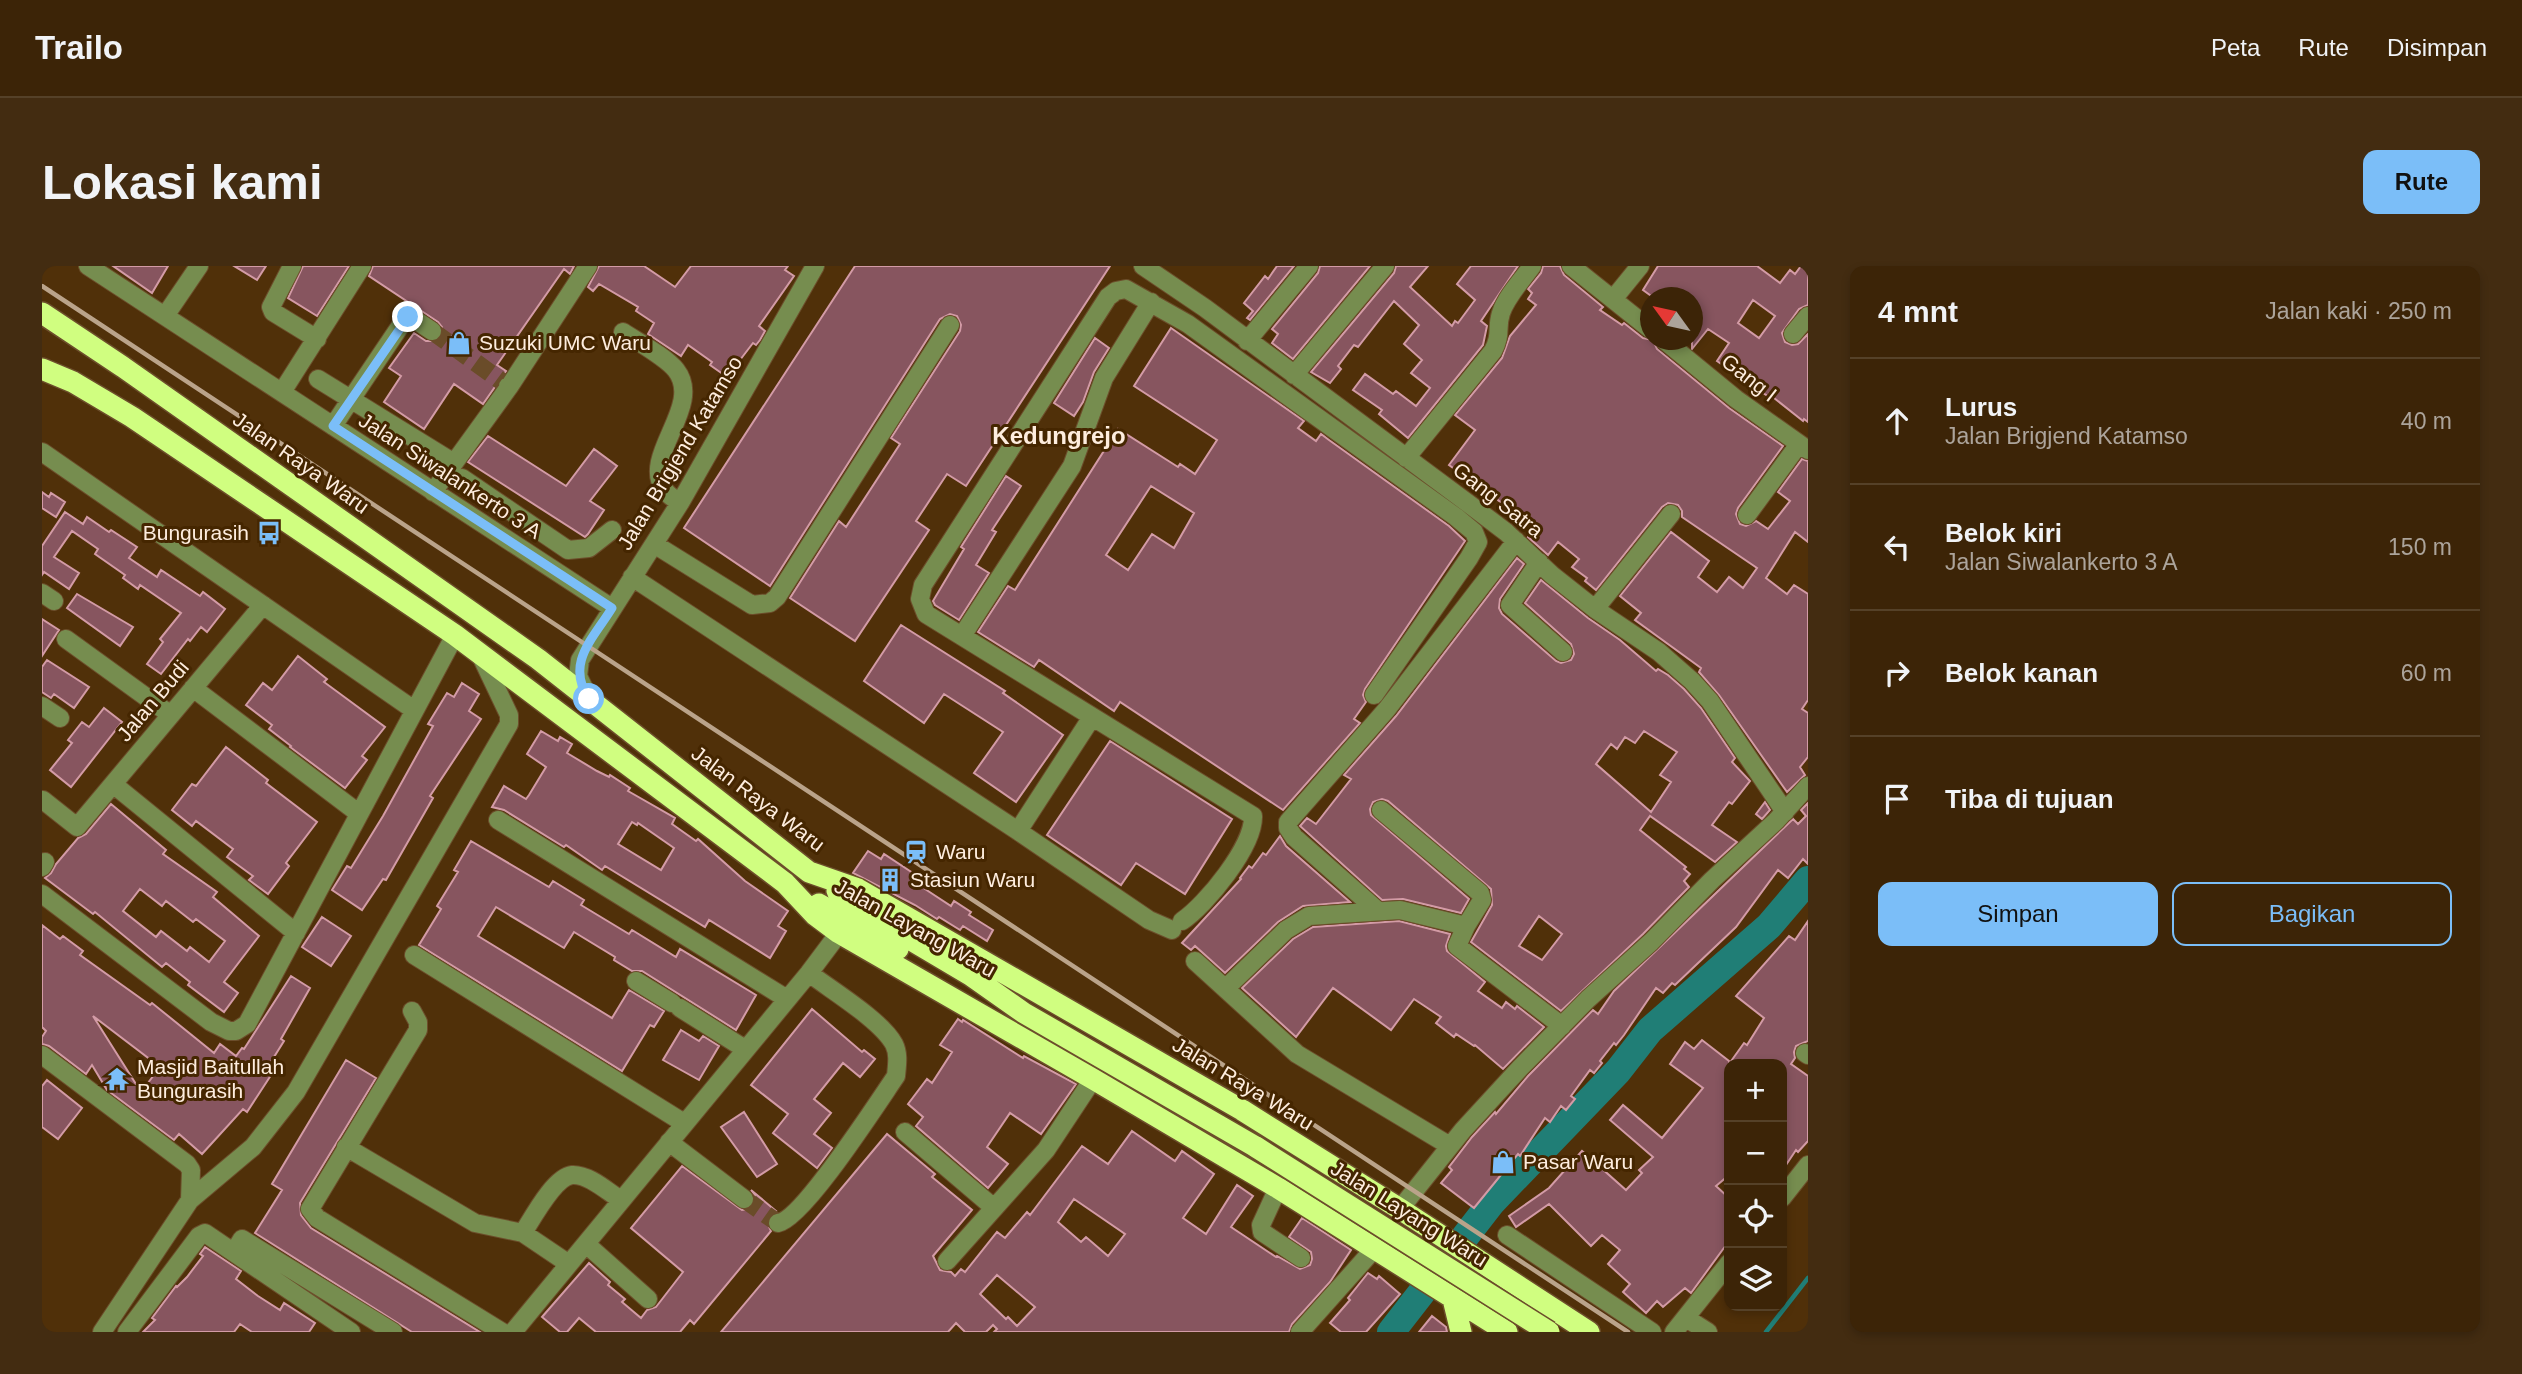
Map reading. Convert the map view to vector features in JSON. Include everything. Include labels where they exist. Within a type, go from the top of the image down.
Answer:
[{"type":"highway","name":"Jalan Raya Waru","points":[[42,313],[538,659],[809,872],[858,890],[882,903],[1242,1110],[1589,1332]]},
{"type":"highway","points":[[42,369],[73,382],[132,417],[455,635],[785,883],[815,915],[839,933],[1278,1188],[1456,1301],[1495,1329],[1518,1286]]},
{"type":"highway","name":"Jalan Layang Waru","points":[[809,872],[884,924],[970,975],[1024,1013],[1256,1147],[1549,1332]]},
{"type":"highway","name":"Jalan Layang Waru","points":[[785,883],[965,986],[1024,1013]]},
{"type":"highway","points":[[1456,1301],[1486,1298],[1494,1279],[1485,1264]]},
{"type":"highway","points":[[1456,1301],[1461,1332]]},
{"type":"street","points":[[164,316],[199,266]]},
{"type":"street","points":[[292,266],[271,307],[273,312],[317,339]]},
{"type":"street","points":[[282,392],[362,266]]},
{"type":"street","points":[[433,492],[458,471],[508,386],[588,266]]},
{"type":"street","name":"Jalan Brigjend Katamso","points":[[580,660],[680,503],[815,266]]},
{"type":"street","name":"Gang Satra","points":[[1143,266],[1205,308],[1516,541],[1595,610],[1659,652],[1710,701],[1784,812]]},
{"type":"street","points":[[1247,341],[1309,266]]},
{"type":"street","points":[[1294,375],[1385,266]]},
{"type":"street","points":[[1406,458],[1493,352],[1499,336],[1503,307],[1532,266]]},
{"type":"street","points":[[1571,266],[1640,320]]},
{"type":"street","points":[[1614,298],[1640,266]]},
{"type":"street","name":"Jalan Siwalankerto 3 A","points":[[98,269],[164,316],[612,608]]},
{"type":"street","points":[[632,577],[1149,920],[1177,925],[1208,897],[1233,865],[1253,825],[1253,816],[926,614],[920,599],[923,585],[1108,297],[1116,291],[1126,289],[1199,331],[1456,517],[1478,538],[1469,558],[1374,695]]},
{"type":"street","points":[[962,636],[1072,466],[1104,378],[1151,302]]},
{"type":"street","points":[[1793,334],[1808,316]]},
{"type":"street","points":[[333,426],[405,319],[411,317],[432,331]]},
{"type":"street","points":[[654,544],[752,605],[770,603],[950,326]]},
{"type":"street","points":[[623,332],[675,368],[681,380],[683,402],[663,452],[659,473],[664,489],[680,503]]},
{"type":"street","name":"Gang I","points":[[1676,350],[1736,399],[1804,447]]},
{"type":"street","points":[[318,379],[458,471],[491,498],[568,550],[589,548],[612,530]]},
{"type":"street","points":[[1747,515],[1804,447]]},
{"type":"street","points":[[42,452],[414,710]]},
{"type":"street","points":[[478,521],[491,498]]},
{"type":"street","points":[[1595,610],[1671,514]]},
{"type":"street","points":[[1378,911],[1294,837],[1287,828],[1288,822],[1387,709],[1516,541]]},
{"type":"street","points":[[1539,562],[1510,605],[1563,652]]},
{"type":"street","name":"Jalan Budi","points":[[43,800],[77,827],[263,605]]},
{"type":"street","points":[[42,894],[212,1022],[229,1031],[236,1031],[247,1024],[455,635]]},
{"type":"street","points":[[66,639],[171,715]]},
{"type":"street","points":[[102,1332],[190,1200],[253,1147],[296,1092],[509,724],[509,715],[479,652]]},
{"type":"street","points":[[538,659],[559,664],[580,660],[578,676],[589,699]]},
{"type":"street","points":[[193,688],[353,809]]},
{"type":"street","points":[[42,706],[60,718]]},
{"type":"street","points":[[1018,831],[1092,717]]},
{"type":"street","points":[[113,784],[296,933]]},
{"type":"street","points":[[1400,1209],[1450,1146],[1520,1068],[1808,786]]},
{"type":"street","points":[[1381,810],[1480,893],[1482,901],[1457,946],[1562,1026]]},
{"type":"street","points":[[498,820],[787,999]]},
{"type":"street","points":[[1226,988],[1286,930],[1309,916],[1409,911],[1466,926]]},
{"type":"street","points":[[513,1332],[839,933]]},
{"type":"street","points":[[414,955],[684,1123]]},
{"type":"street","points":[[1195,961],[1297,1054],[1450,1146]]},
{"type":"street","points":[[778,1223],[794,1214],[823,1180],[896,1076],[898,1061],[894,1045],[885,1031],[809,973]]},
{"type":"street","points":[[636,981],[745,1049]]},
{"type":"street","points":[[412,1011],[418,1023],[418,1030],[310,1209],[317,1218],[502,1332]]},
{"type":"street","points":[[42,1055],[187,1164],[191,1170],[190,1200]]},
{"type":"street","points":[[947,1261],[1046,1150],[1093,1079]]},
{"type":"street","points":[[905,1132],[993,1207]]},
{"type":"street","points":[[669,1142],[744,1199]]},
{"type":"street","points":[[346,1147],[475,1223],[523,1233],[569,1264]]},
{"type":"street","points":[[1787,1192],[1808,1165]]},
{"type":"street","points":[[523,1233],[559,1180],[572,1175],[587,1179],[621,1200]]},
{"type":"street","points":[[1278,1188],[1261,1225],[1262,1232],[1301,1258]]},
{"type":"street","points":[[127,1332],[199,1236],[205,1233],[351,1332]]},
{"type":"street","points":[[1507,1235],[1652,1332]]},
{"type":"street","points":[[239,1244],[242,1239],[393,1332]]},
{"type":"street","points":[[586,1244],[648,1299]]},
{"type":"street","points":[[1300,1332],[1374,1250]]},
{"type":"street","points":[[1674,1332],[1724,1269]]},
{"type":"street","points":[[140,1272],[159,1289]]},
{"type":"street","points":[[1686,1318],[1708,1332]]},
{"type":"building","points":[[113,266],[168,266],[152,293]]},
{"type":"building","points":[[234,266],[266,266],[257,280]]},
{"type":"building","points":[[303,266],[349,266],[317,316],[288,298]]},
{"type":"building","name":"Suzuki UMC Waru","points":[[373,266],[574,266],[570,274],[564,269],[497,365],[506,371],[483,404],[454,384],[424,429],[384,402],[401,376],[389,368],[414,333],[426,341],[436,341],[442,337],[442,327],[369,276]]},
{"type":"building","points":[[599,266],[644,266],[675,287],[691,266],[788,266],[785,270],[794,276],[759,326],[765,331],[760,340],[756,345],[753,343],[727,377],[688,345],[681,356],[648,334],[654,323],[636,311],[638,307],[599,284],[593,291],[588,287]]},
{"type":"building","points":[[855,266],[1110,266],[966,486],[947,474],[916,521],[929,530],[855,641],[790,598],[839,521],[846,527],[900,444],[891,438],[960,331],[961,325],[957,316],[950,314],[940,319],[770,586],[684,528]]},
{"type":"building","points":[[1277,266],[1294,266],[1250,320],[1247,318],[1253,311],[1244,303],[1265,276],[1268,279]]},
{"type":"building","points":[[1320,266],[1370,266],[1293,359],[1272,343],[1278,334],[1272,329],[1318,273]]},
{"type":"building","points":[[1396,266],[1428,266],[1410,287],[1452,326],[1455,321],[1458,323],[1475,300],[1457,284],[1471,266],[1518,266],[1481,321],[1487,326],[1483,345],[1408,438],[1379,414],[1382,410],[1353,390],[1365,374],[1416,406],[1430,388],[1411,373],[1422,360],[1404,344],[1419,325],[1394,301],[1358,347],[1354,345],[1338,366],[1341,369],[1330,383],[1311,372],[1394,273]]},
{"type":"building","points":[[1543,266],[1560,266],[1564,275],[1603,307],[1600,310],[1640,336],[1640,350],[1658,350],[1729,408],[1783,446],[1738,508],[1736,514],[1740,524],[1746,526],[1756,521],[1768,529],[1790,501],[1778,492],[1802,459],[1808,461],[1808,542],[1795,532],[1766,578],[1787,594],[1794,585],[1808,594],[1808,700],[1802,709],[1808,713],[1808,757],[1800,767],[1805,775],[1787,792],[1719,695],[1699,672],[1701,668],[1635,620],[1641,613],[1620,596],[1671,532],[1709,561],[1698,577],[1717,592],[1729,577],[1743,588],[1757,568],[1682,517],[1678,505],[1668,503],[1596,590],[1585,581],[1587,578],[1572,567],[1579,559],[1558,542],[1548,555],[1528,537],[1531,532],[1499,509],[1503,504],[1482,488],[1480,491],[1470,484],[1471,481],[1449,465],[1475,430],[1455,415],[1502,358],[1510,336],[1536,305],[1528,299],[1532,293],[1528,289],[1541,273]]},
{"type":"building","points":[[1658,266],[1757,266],[1780,283],[1790,270],[1795,274],[1801,266],[1808,266],[1808,305],[1799,309],[1782,333],[1785,342],[1792,345],[1798,344],[1808,334],[1808,422],[1804,419],[1803,421],[1769,394],[1768,396],[1758,390],[1762,384],[1734,364],[1730,370],[1717,361],[1729,343],[1708,329],[1703,335],[1703,287],[1645,287]],"holes":[[[1753,300],[1775,316],[1759,338],[1738,323]]]},
{"type":"building","points":[[1171,328],[1304,421],[1298,428],[1316,441],[1321,434],[1449,526],[1465,541],[1365,689],[1363,695],[1366,702],[1354,719],[1360,723],[1283,810],[1120,702],[1114,711],[1039,660],[1034,667],[978,632],[1008,586],[1015,590],[1118,429],[1178,467],[1180,464],[1195,474],[1217,440],[1134,386]],"holes":[[[1151,486],[1194,513],[1174,548],[1152,534],[1128,570],[1106,555]]]},
{"type":"building","points":[[1095,338],[1109,348],[1094,372],[1083,402],[1074,416],[1054,403]]},
{"type":"building","points":[[488,436],[566,486],[594,449],[617,466],[590,501],[604,510],[585,537],[468,462]]},
{"type":"building","points":[[1006,476],[1021,486],[992,530],[996,532],[976,565],[989,573],[959,620],[933,601],[964,549],[961,547]]},
{"type":"building","points":[[42,492],[49,497],[51,493],[65,502],[56,517],[42,508]]},
{"type":"building","points":[[65,512],[83,524],[87,517],[109,532],[111,530],[137,547],[129,558],[157,577],[161,570],[200,596],[203,592],[225,609],[207,632],[201,627],[190,641],[188,639],[161,674],[147,664],[163,642],[160,639],[181,613],[140,585],[138,589],[123,578],[125,575],[95,554],[98,549],[72,531],[54,557],[79,573],[69,589],[44,572],[42,575],[42,546]]},
{"type":"building","points":[[1517,558],[1524,564],[1500,599],[1499,608],[1502,614],[1556,661],[1561,663],[1571,660],[1574,654],[1571,644],[1525,603],[1541,580],[1656,671],[1658,669],[1668,675],[1701,708],[1735,758],[1732,762],[1750,781],[1732,804],[1729,802],[1712,825],[1737,842],[1715,862],[1650,816],[1640,830],[1686,867],[1684,869],[1690,874],[1684,881],[1689,887],[1561,1011],[1471,942],[1492,905],[1491,889],[1388,801],[1382,799],[1373,802],[1371,815],[1469,899],[1461,913],[1403,899],[1382,900],[1300,826],[1307,818],[1316,824],[1351,779],[1344,775],[1396,716]],"holes":[[[1644,731],[1677,752],[1660,775],[1671,782],[1651,812],[1596,764],[1611,744],[1617,749],[1625,737],[1635,743]],[[1539,916],[1562,934],[1542,960],[1519,946]]]},
{"type":"building","points":[[77,594],[133,627],[120,646],[67,608]]},
{"type":"building","points":[[42,619],[59,630],[42,656]]},
{"type":"building","points":[[901,625],[1005,691],[1003,693],[1063,735],[1016,802],[974,773],[1003,732],[944,694],[924,723],[864,681]]},
{"type":"building","points":[[298,656],[327,679],[324,682],[385,727],[362,756],[367,760],[345,788],[290,747],[269,729],[272,725],[246,705],[263,683],[272,690]]},
{"type":"building","points":[[47,660],[89,687],[74,708],[54,694],[51,698],[42,692],[42,667]]},
{"type":"building","points":[[462,683],[479,694],[469,711],[481,719],[430,796],[433,798],[386,880],[383,879],[362,910],[332,890],[347,866],[351,868],[383,816],[433,726],[428,724],[447,693],[454,697]]},
{"type":"building","points":[[104,708],[122,722],[71,787],[50,770],[72,743],[68,740],[82,722],[89,727]]},
{"type":"building","points":[[541,731],[558,741],[560,737],[572,744],[567,753],[597,771],[609,777],[610,775],[630,788],[628,791],[675,818],[672,824],[696,841],[698,839],[745,881],[788,911],[778,926],[786,931],[770,958],[709,920],[705,927],[605,866],[602,870],[566,845],[564,847],[504,810],[492,807],[504,786],[526,799],[529,795],[546,767],[527,754]],"holes":[[[632,822],[637,825],[638,823],[674,848],[661,870],[618,844]]]},
{"type":"building","points":[[1110,741],[1232,819],[1185,894],[1136,863],[1121,885],[1047,835]]},
{"type":"building","points":[[226,747],[268,780],[266,783],[317,822],[286,863],[289,866],[268,894],[249,880],[253,876],[227,857],[233,849],[196,821],[192,826],[172,810],[192,784],[196,786]]},
{"type":"building","points":[[1765,802],[1770,810],[1762,819],[1756,814]]},
{"type":"building","points":[[1808,803],[1808,864],[1803,859],[1788,878],[1778,870],[1736,927],[1675,985],[1672,983],[1663,993],[1656,988],[1624,1035],[1600,1061],[1602,1063],[1594,1073],[1590,1070],[1571,1096],[1575,1099],[1566,1110],[1561,1106],[1550,1122],[1545,1118],[1520,1156],[1518,1154],[1474,1208],[1441,1183],[1452,1170],[1449,1167],[1472,1137],[1495,1112],[1496,1114],[1528,1076],[1593,1010],[1598,1014],[1614,991],[1793,819],[1798,824],[1806,816],[1801,810]]},
{"type":"building","points":[[111,804],[166,850],[163,854],[217,892],[213,897],[259,936],[224,982],[238,993],[224,1012],[188,985],[190,982],[166,963],[162,967],[95,912],[93,914],[45,878],[78,838],[86,834]],"holes":[[[140,889],[162,906],[166,901],[193,922],[196,919],[225,941],[209,962],[190,947],[187,951],[161,931],[156,937],[123,911]]]},
{"type":"building","points":[[1280,836],[1286,846],[1350,902],[1303,906],[1278,922],[1225,973],[1195,946],[1191,950],[1182,943],[1241,879],[1249,866],[1252,868],[1263,853],[1266,855]]},
{"type":"building","points":[[471,841],[549,887],[553,881],[584,900],[581,905],[629,934],[632,930],[676,957],[680,949],[756,995],[736,1030],[642,971],[632,971],[614,960],[615,957],[574,932],[564,948],[496,907],[478,936],[612,1018],[629,990],[664,1011],[654,1027],[650,1025],[622,1071],[419,945],[441,909],[437,906],[458,872],[454,870]]},
{"type":"building","points":[[868,851],[881,859],[884,854],[928,883],[925,889],[951,906],[954,901],[971,912],[969,915],[993,930],[987,941],[963,926],[960,930],[939,917],[937,919],[853,873]]},
{"type":"building","points":[[322,917],[351,936],[331,966],[302,947]]},
{"type":"building","points":[[1399,921],[1450,934],[1447,951],[1485,982],[1478,991],[1502,1008],[1506,1002],[1515,1009],[1517,1006],[1544,1027],[1503,1069],[1475,1045],[1456,1034],[1454,1037],[1436,1023],[1441,1017],[1414,999],[1391,1030],[1333,988],[1296,1037],[1242,988],[1293,939],[1313,927]]},
{"type":"building","points":[[1808,921],[1808,1041],[1796,1046],[1795,1058],[1791,1064],[1808,1076],[1808,1141],[1798,1152],[1796,1150],[1787,1164],[1787,1059],[1733,1059],[1744,1043],[1747,1045],[1764,1018],[1736,996],[1789,936],[1795,940]]},
{"type":"building","points":[[42,925],[60,939],[63,936],[83,951],[80,955],[150,1005],[152,1003],[214,1053],[220,1044],[236,1056],[244,1049],[291,976],[310,988],[269,1065],[275,1069],[247,1112],[243,1109],[202,1154],[179,1134],[174,1140],[107,1090],[92,1065],[86,1074],[49,1046],[42,1044],[46,1031],[42,1027]],"holes":[[[93,1016],[160,1067],[141,1092]]]},
{"type":"building","points":[[812,1009],[862,1052],[864,1050],[875,1059],[860,1077],[843,1063],[814,1099],[831,1113],[814,1134],[832,1148],[817,1168],[773,1133],[788,1114],[751,1085]]},
{"type":"building","points":[[958,1019],[1023,1058],[1024,1056],[1076,1084],[1041,1134],[1010,1113],[987,1147],[1008,1164],[988,1188],[916,1126],[923,1117],[908,1104],[927,1079],[932,1083],[952,1052],[940,1045]]},
{"type":"building","points":[[681,1030],[699,1041],[703,1036],[719,1046],[699,1080],[663,1060]]},
{"type":"building","points":[[1702,1040],[1726,1059],[1724,1059],[1724,1179],[1716,1186],[1724,1193],[1724,1248],[1691,1293],[1685,1288],[1663,1307],[1657,1301],[1646,1313],[1623,1292],[1630,1284],[1608,1264],[1620,1250],[1602,1235],[1591,1246],[1549,1204],[1516,1227],[1509,1216],[1549,1188],[1582,1151],[1626,1190],[1642,1173],[1639,1170],[1653,1157],[1610,1120],[1623,1105],[1662,1138],[1703,1088],[1670,1064],[1685,1042],[1694,1049]]},
{"type":"building","points":[[346,1060],[376,1078],[300,1203],[301,1215],[311,1228],[480,1332],[412,1332],[255,1233],[282,1190],[272,1184]]},
{"type":"building","points":[[47,1080],[82,1108],[58,1139],[42,1127],[42,1086]]},
{"type":"building","points":[[744,1112],[777,1164],[757,1177],[721,1127]]},
{"type":"building","points":[[1132,1131],[1175,1161],[1182,1151],[1214,1174],[1183,1218],[1206,1234],[1237,1185],[1253,1196],[1231,1227],[1276,1257],[1300,1269],[1310,1265],[1311,1252],[1289,1237],[1302,1218],[1351,1250],[1330,1282],[1292,1324],[1289,1332],[994,1332],[997,1329],[993,1325],[986,1332],[965,1332],[956,1323],[948,1332],[721,1332],[887,1134],[935,1174],[932,1177],[972,1210],[933,1256],[940,1270],[951,1272],[955,1276],[961,1269],[965,1272],[997,1232],[1005,1238],[1027,1212],[1030,1215],[1082,1146],[1108,1164]],"holes":[[[1074,1199],[1125,1234],[1108,1256],[1086,1237],[1081,1242],[1058,1222]],[[997,1275],[1035,1307],[1017,1326],[980,1294]]]},
{"type":"building","points":[[682,1166],[742,1210],[753,1205],[755,1195],[751,1190],[776,1211],[767,1222],[771,1231],[694,1324],[690,1320],[680,1332],[596,1332],[579,1318],[567,1332],[560,1332],[542,1317],[589,1263],[610,1282],[608,1285],[625,1299],[622,1302],[641,1318],[647,1310],[656,1307],[683,1272],[631,1228]]},
{"type":"building","points":[[205,1247],[241,1271],[236,1279],[258,1296],[280,1310],[284,1303],[315,1323],[309,1332],[252,1332],[240,1324],[234,1332],[143,1332],[155,1320],[152,1318],[176,1286],[187,1277],[203,1256],[200,1254]]},
{"type":"building","points":[[1368,1273],[1377,1279],[1379,1276],[1400,1294],[1366,1332],[1341,1332],[1330,1323]]},
{"type":"building","points":[[1432,1316],[1446,1327],[1447,1332],[1419,1332]]},
{"type":"waterway","points":[[1391,1332],[1492,1202],[1618,1071],[1650,1030],[1769,926],[1808,880]]},
{"type":"waterway","points":[[1766,1332],[1808,1278]]},
{"type":"tunnel","points":[[432,331],[508,386]]},
{"type":"tunnel","points":[[744,1199],[778,1223]]},
{"type":"railway","points":[[42,286],[1628,1332]]},
{"type":"place","name":"Suzuki UMC Waru","points":[[459,343]]},
{"type":"place","name":"Bungurasih","points":[[269,533]]},
{"type":"place","name":"Waru","points":[[916,852]]},
{"type":"place","name":"Stasiun Waru","points":[[890,880]]},
{"type":"place","name":"Masjid Baitullah Bungurasih","points":[[117,1079]]},
{"type":"place","name":"Pasar Waru","points":[[1503,1162]]},
{"type":"district","name":"Kedungrejo","points":[[1059,436]]},
{"type":"route","points":[[408,317],[333,426],[612,608],[580,660],[578,676],[589,699]]}]
